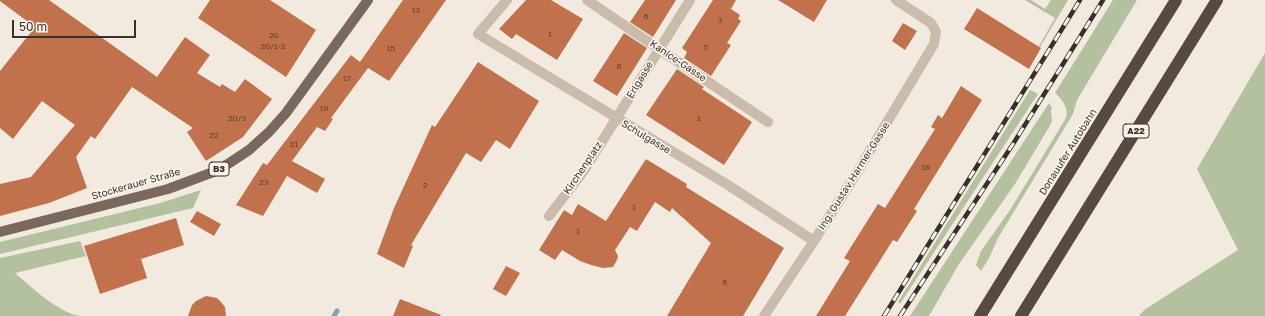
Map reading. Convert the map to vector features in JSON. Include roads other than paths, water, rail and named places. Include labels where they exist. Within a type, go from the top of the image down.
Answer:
[{"type":"highway","name":"Donauufer Autobahn","points":[[980,316],[1176,0]]},
{"type":"highway","name":"A22","points":[[1021,316],[1217,0]]},
{"type":"main road","name":"Stockerauer Straße","points":[[0,232],[168,189],[216,171],[231,162],[249,150],[269,132],[286,113],[368,0]]},
{"type":"street","name":"Schulgasse","points":[[507,0],[478,34],[718,180],[814,242]]},
{"type":"street","name":"Kanice-Gasse","points":[[587,0],[768,122]]},
{"type":"street","name":"Erlgasse","points":[[616,119],[690,0]]},
{"type":"street","name":"Ing. Gustav Harmer-Gasse","points":[[764,316],[814,242],[931,50],[936,38],[936,32],[931,23],[896,0]]},
{"type":"street","name":"Kirchenplatz","points":[[549,216],[583,172],[616,119]]},
{"type":"waterway","points":[[334,316],[337,311]]},
{"type":"railway","points":[[884,316],[1080,0]]},
{"type":"railway","points":[[900,316],[1013,144],[1103,0]]}]
